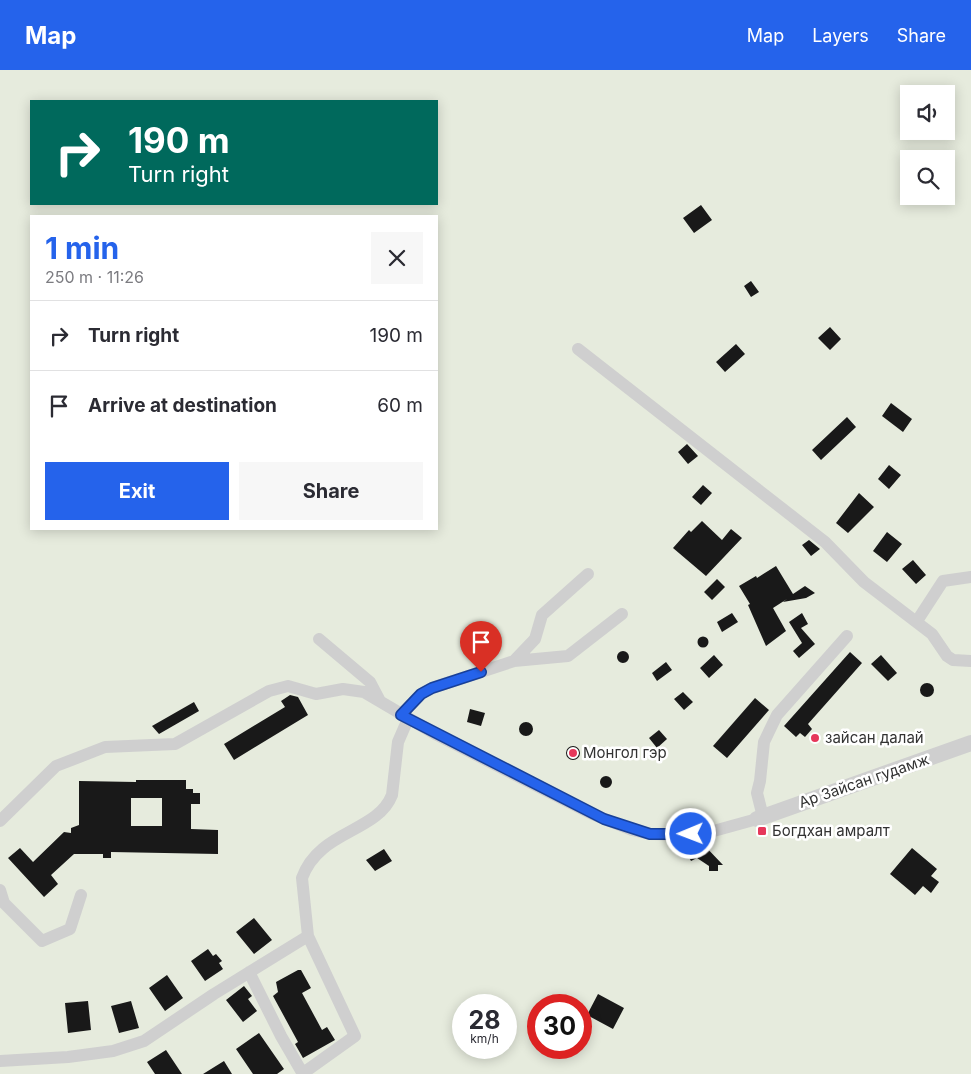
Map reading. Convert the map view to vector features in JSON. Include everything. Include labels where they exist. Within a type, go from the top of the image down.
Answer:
[{"type":"street","points":[[578,349],[825,542],[864,582],[932,634],[947,656],[953,660],[971,661]]},
{"type":"street","points":[[514,661],[535,640],[542,615],[588,574]]},
{"type":"street","points":[[917,621],[943,580],[971,577]]},
{"type":"street","points":[[249,972],[277,1029],[303,1074],[356,1036],[308,936],[302,878],[305,869],[322,847],[370,819],[389,802],[392,795],[398,742],[405,717],[421,694],[432,688],[514,661],[568,656],[622,614]]},
{"type":"street","points":[[0,821],[29,795],[56,766],[105,747],[175,744],[270,691],[288,686],[316,694],[342,689],[364,692],[405,717],[592,814],[632,830],[650,834],[710,832],[760,818],[757,793],[764,742],[777,714],[847,636]]},
{"type":"street","points":[[319,640],[370,682],[381,702]]},
{"type":"street","name":"Ар Зайсан гудамж","points":[[760,818],[971,743]]},
{"type":"street","points":[[0,890],[4,903],[42,941],[70,929],[81,895]]},
{"type":"street","points":[[0,1061],[68,1057],[128,1047],[152,1038],[184,1014],[308,936]]},
{"type":"shaded area","points":[[0,70],[971,70],[971,1074],[0,1074]]},
{"type":"building","points":[[701,205],[712,220],[694,233],[683,218]]},
{"type":"building","points":[[751,281],[759,292],[751,297],[744,286]]},
{"type":"building","points":[[830,327],[841,339],[830,350],[818,338]]},
{"type":"building","points":[[736,344],[745,354],[725,372],[716,362]]},
{"type":"building","points":[[891,403],[912,419],[903,432],[882,416]]},
{"type":"building","points":[[847,417],[856,427],[821,460],[812,450]]},
{"type":"building","points":[[687,444],[698,456],[688,464],[678,452]]},
{"type":"building","points":[[889,465],[901,475],[889,489],[878,479]]},
{"type":"building","points":[[703,485],[712,493],[701,505],[692,497]]},
{"type":"building","points":[[859,493],[874,507],[848,533],[836,523]]},
{"type":"building","points":[[702,521],[722,540],[731,529],[742,538],[706,576],[673,548],[689,530],[691,532]]},
{"type":"building","points":[[887,532],[902,544],[887,562],[873,551]]},
{"type":"building","points":[[809,540],[820,549],[811,556],[802,545]]},
{"type":"building","points":[[913,560],[926,575],[916,584],[902,569]]},
{"type":"building","points":[[776,566],[793,594],[805,586],[815,593],[806,598],[783,602],[787,599],[773,608],[786,631],[766,646],[748,605],[750,604],[739,586],[756,576],[757,578]]},
{"type":"building","points":[[717,579],[725,587],[712,600],[704,592]]},
{"type":"building","points":[[732,613],[738,622],[722,632],[717,622]]},
{"type":"building","points":[[802,613],[808,624],[801,628],[815,644],[799,658],[793,651],[802,643],[789,622]]},
{"type":"building","points":[[701,637],[705,637],[708,642],[707,646],[701,647],[698,644],[698,640]]},
{"type":"building","points":[[621,651],[625,651],[629,657],[625,663],[621,663],[617,659],[617,655]]},
{"type":"building","points":[[850,652],[862,663],[808,724],[812,729],[805,737],[800,733],[796,737],[784,726]]},
{"type":"building","points":[[714,655],[723,665],[709,678],[700,668]]},
{"type":"building","points":[[881,655],[897,673],[888,681],[871,664]]},
{"type":"building","points":[[666,662],[672,670],[657,681],[652,673]]},
{"type":"building","points":[[927,683],[932,685],[934,690],[932,695],[927,697],[922,695],[920,690],[922,685]]},
{"type":"building","points":[[683,692],[693,702],[684,710],[674,699]]},
{"type":"building","points":[[290,695],[298,697],[308,715],[234,760],[224,744],[285,707],[281,701]]},
{"type":"building","points":[[755,698],[769,710],[727,758],[713,746]]},
{"type":"building","points":[[194,702],[199,711],[159,734],[152,726]]},
{"type":"building","points":[[470,709],[485,713],[481,726],[467,722]]},
{"type":"building","points":[[526,722],[531,724],[533,729],[531,734],[526,736],[521,734],[519,729],[521,724]]},
{"type":"building","points":[[659,730],[667,739],[657,748],[649,738]]},
{"type":"building","name":"Монгол гэр","points":[[570,746],[576,746],[580,753],[576,760],[570,760],[566,756],[566,750]]},
{"type":"building","name":"Монгол гэр","points":[[604,776],[608,776],[612,782],[608,788],[604,788],[600,784],[600,780]]},
{"type":"building","points":[[136,780],[186,780],[186,789],[193,789],[193,793],[200,793],[200,804],[191,804],[191,829],[218,830],[218,854],[111,852],[111,858],[103,858],[103,854],[74,854],[51,875],[58,884],[44,897],[8,858],[20,848],[33,862],[64,832],[71,833],[71,828],[79,825],[79,781],[136,782]],"holes":[[[131,798],[162,798],[162,826],[131,826]]]},
{"type":"building","points":[[703,844],[723,865],[718,865],[718,871],[709,871],[709,866],[697,858],[691,861],[686,851]]},
{"type":"building","points":[[912,848],[937,869],[931,876],[939,882],[931,893],[923,886],[915,895],[890,874]]},
{"type":"building","points":[[384,849],[392,861],[375,871],[366,860]]},
{"type":"building","points":[[254,918],[272,940],[254,954],[236,932]]},
{"type":"building","points":[[208,949],[213,956],[216,954],[222,961],[219,963],[223,969],[205,981],[191,961]]},
{"type":"building","points":[[301,970],[311,988],[302,993],[322,1030],[327,1027],[335,1040],[303,1058],[295,1044],[298,1042],[273,996],[278,992],[276,982]]},
{"type":"building","points":[[167,975],[183,998],[165,1011],[149,988]]},
{"type":"building","points":[[244,986],[252,996],[248,999],[257,1011],[243,1022],[226,1000]]},
{"type":"building","points":[[598,994],[624,1008],[613,1029],[592,1018],[592,1005]]},
{"type":"building","points":[[88,1001],[91,1030],[68,1033],[65,1003]]},
{"type":"building","points":[[131,1001],[139,1028],[119,1033],[111,1006]]},
{"type":"building","points":[[259,1033],[284,1069],[277,1074],[253,1074],[236,1049]]},
{"type":"building","points":[[166,1050],[182,1074],[155,1074],[147,1062]]},
{"type":"building","points":[[224,1061],[232,1074],[203,1074]]},
{"type":"place","name":"зайсан далай","points":[[815,738]]},
{"type":"place","name":"Монгол гэр","points":[[573,753]]},
{"type":"place","name":"Богдхан амралт","points":[[762,831]]},
{"type":"route","points":[[481,672],[432,688],[421,694],[401,715],[604,819],[632,830],[650,834],[691,834]]}]
